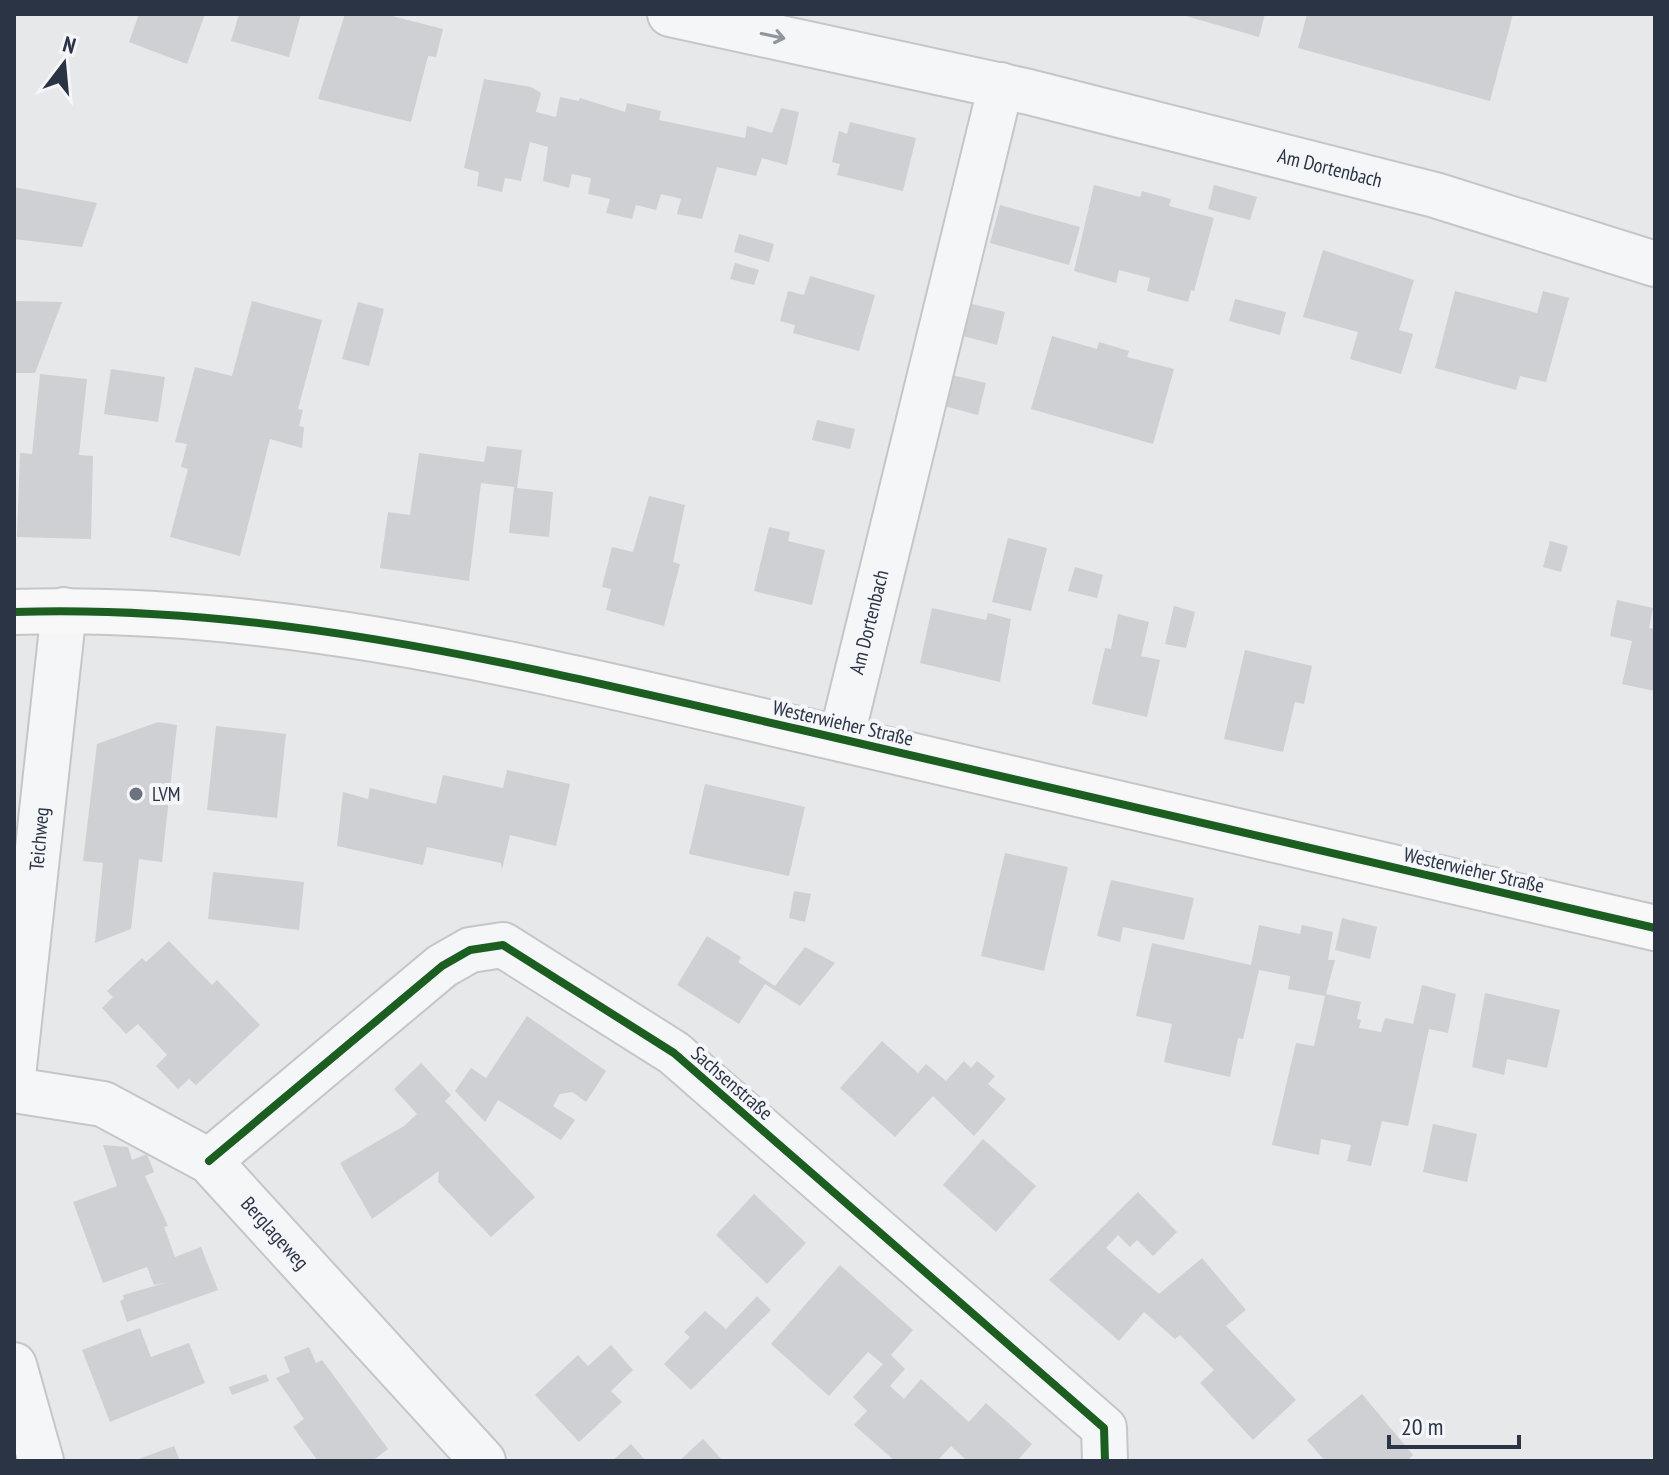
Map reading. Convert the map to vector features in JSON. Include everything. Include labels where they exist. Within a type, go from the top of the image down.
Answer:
[{"type":"main road","name":"Westerwieher Straße","points":[[14,612],[64,610],[266,624],[483,657],[1655,928]]},
{"type":"street","name":"Am Dortenbach","points":[[670,14],[1001,85],[1435,195],[1655,264]]},
{"type":"street","name":"Am Dortenbach","points":[[841,739],[1001,85]]},
{"type":"street","name":"Teichweg","points":[[14,1067],[64,610]]},
{"type":"street","name":"Sachsenstraße","points":[[209,1161],[442,966],[470,950],[503,945],[674,1053],[1104,1428],[1105,1461]]},
{"type":"street","name":"Berglageweg","points":[[14,1090],[103,1104],[209,1161],[483,1461]]},
{"type":"street","points":[[14,1365],[41,1461]]},
{"type":"building","points":[[139,14],[205,14],[187,64],[129,42]]},
{"type":"building","points":[[239,14],[301,14],[289,57],[231,41]]},
{"type":"building","points":[[345,14],[384,14],[443,29],[436,57],[428,56],[411,122],[318,99]]},
{"type":"building","points":[[1179,14],[1265,14],[1259,37]]},
{"type":"building","points":[[1307,14],[1513,14],[1490,101],[1298,48]]},
{"type":"building","points":[[484,79],[531,87],[541,93],[536,112],[556,117],[560,97],[579,101],[580,98],[625,112],[627,103],[661,111],[659,120],[745,138],[747,126],[772,133],[781,108],[799,112],[787,165],[762,158],[756,176],[717,167],[702,219],[677,214],[681,199],[661,194],[656,210],[636,205],[632,219],[606,213],[610,199],[588,194],[591,178],[572,174],[569,188],[543,181],[548,147],[530,142],[521,181],[505,178],[502,192],[477,186],[479,172],[464,168]]},
{"type":"building","points":[[850,122],[916,138],[903,191],[837,175],[840,164],[832,162],[839,131],[847,134]]},
{"type":"building","points":[[1094,185],[1140,197],[1142,191],[1171,199],[1169,206],[1214,218],[1194,291],[1191,290],[1188,302],[1147,291],[1150,278],[1119,270],[1116,283],[1074,271]]},
{"type":"building","points":[[1214,185],[1257,197],[1250,220],[1208,209]]},
{"type":"building","points":[[14,187],[97,203],[82,247],[14,239]]},
{"type":"building","points":[[1000,205],[1080,227],[1069,265],[990,243]]},
{"type":"building","points":[[739,234],[774,244],[769,262],[734,252]]},
{"type":"building","points":[[1323,250],[1414,280],[1399,330],[1413,334],[1401,374],[1350,359],[1358,332],[1303,317]]},
{"type":"building","points":[[735,263],[759,270],[754,285],[730,279]]},
{"type":"building","points":[[810,276],[875,295],[859,351],[793,333],[795,325],[780,321],[788,291],[804,295]]},
{"type":"building","points":[[1455,291],[1537,313],[1543,291],[1569,298],[1546,382],[1520,376],[1516,390],[1435,368]]},
{"type":"building","points":[[1235,299],[1286,312],[1280,335],[1229,321]]},
{"type":"building","points":[[14,301],[62,302],[35,373],[14,373]]},
{"type":"building","points":[[252,301],[322,320],[298,409],[303,410],[299,426],[304,427],[302,448],[270,439],[240,556],[170,537],[188,469],[181,467],[187,444],[175,442],[195,367],[232,376]]},
{"type":"building","points":[[358,302],[384,309],[369,366],[342,359]]},
{"type":"building","points":[[972,304],[1005,312],[997,345],[963,336]]},
{"type":"building","points":[[1052,336],[1097,349],[1099,342],[1129,351],[1127,357],[1174,369],[1153,444],[1031,409]]},
{"type":"building","points":[[111,369],[165,377],[158,422],[104,414]]},
{"type":"building","points":[[40,374],[87,379],[79,455],[93,456],[91,539],[17,537],[20,453],[32,454]]},
{"type":"building","points":[[952,375],[986,383],[978,415],[944,406]]},
{"type":"building","points":[[817,420],[855,429],[850,449],[812,440]]},
{"type":"building","points":[[487,446],[522,450],[517,488],[553,492],[549,537],[509,533],[514,487],[481,483],[469,581],[380,568],[388,512],[410,515],[419,453],[484,462]]},
{"type":"building","points":[[649,496],[685,505],[673,562],[680,564],[664,626],[606,610],[611,589],[602,587],[612,547],[633,552]]},
{"type":"building","points":[[769,527],[790,532],[788,541],[825,550],[812,605],[754,591]]},
{"type":"building","points":[[1008,538],[1047,548],[1031,611],[992,602]]},
{"type":"building","points":[[1550,541],[1568,546],[1561,572],[1543,567]]},
{"type":"building","points":[[1075,567],[1103,575],[1097,598],[1068,591]]},
{"type":"building","points":[[1617,600],[1653,608],[1649,628],[1655,629],[1655,691],[1622,684],[1632,641],[1610,636]]},
{"type":"building","points":[[1174,606],[1195,612],[1186,648],[1165,644]]},
{"type":"building","points":[[932,608],[986,620],[988,613],[1011,619],[1000,682],[920,663]]},
{"type":"building","points":[[1118,614],[1149,622],[1141,656],[1160,660],[1147,717],[1092,704],[1105,648],[1111,649]]},
{"type":"building","points":[[1245,650],[1312,666],[1304,704],[1295,702],[1283,752],[1224,739]]},
{"type":"building","points":[[158,722],[177,725],[162,862],[139,859],[131,929],[95,943],[103,863],[83,861],[97,744]]},
{"type":"building","points":[[216,726],[286,734],[277,818],[207,810]]},
{"type":"building","points":[[507,770],[570,784],[556,846],[510,835],[502,870],[501,863],[427,847],[423,865],[337,846],[343,792],[368,799],[370,788],[436,804],[443,775],[503,788]]},
{"type":"building","points":[[705,784],[805,807],[789,876],[689,854]]},
{"type":"building","points":[[1005,853],[1068,867],[1044,971],[981,956]]},
{"type":"building","points":[[213,872],[304,882],[299,930],[208,919]]},
{"type":"building","points":[[1111,880],[1194,898],[1184,940],[1123,927],[1120,942],[1097,936]]},
{"type":"building","points":[[794,891],[811,894],[805,922],[789,918]]},
{"type":"building","points":[[1342,918],[1377,927],[1370,959],[1335,950]]},
{"type":"building","points":[[1259,925],[1300,934],[1302,925],[1333,932],[1328,960],[1335,960],[1326,994],[1361,1002],[1357,1019],[1361,1020],[1359,1028],[1381,1032],[1385,1018],[1413,1024],[1422,985],[1456,994],[1448,1033],[1429,1029],[1408,1126],[1382,1121],[1371,1166],[1347,1161],[1351,1145],[1321,1139],[1319,1155],[1272,1145],[1296,1043],[1314,1046],[1325,996],[1288,989],[1290,976],[1259,970],[1243,1039],[1238,1038],[1230,1077],[1164,1062],[1172,1024],[1136,1016],[1152,943],[1251,965]]},
{"type":"building","points":[[707,936],[741,957],[738,962],[775,986],[805,947],[835,963],[800,1006],[765,984],[739,1024],[677,985]]},
{"type":"building","points":[[169,941],[212,985],[217,980],[260,1025],[196,1085],[189,1079],[178,1089],[156,1066],[167,1055],[138,1024],[126,1034],[102,1008],[113,997],[107,991],[142,958],[146,962]]},
{"type":"building","points":[[1485,993],[1560,1010],[1547,1068],[1507,1059],[1504,1075],[1472,1067]]},
{"type":"building","points":[[527,1016],[606,1071],[586,1102],[572,1092],[560,1094],[553,1106],[575,1120],[561,1140],[498,1100],[485,1122],[455,1091],[471,1068],[486,1078]]},
{"type":"building","points":[[882,1041],[918,1073],[926,1064],[946,1081],[964,1061],[971,1068],[977,1061],[995,1076],[988,1084],[1006,1099],[974,1136],[933,1096],[895,1137],[840,1088]]},
{"type":"building","points":[[421,1063],[451,1095],[445,1101],[535,1197],[491,1237],[438,1182],[439,1171],[372,1219],[340,1163],[404,1126],[417,1114],[394,1089]]},
{"type":"building","points":[[1433,1124],[1477,1134],[1467,1182],[1423,1172]]},
{"type":"building","points":[[983,1139],[1036,1186],[996,1232],[943,1185]]},
{"type":"building","points":[[103,1145],[128,1147],[132,1160],[147,1154],[154,1172],[145,1176],[168,1226],[164,1227],[175,1257],[201,1247],[218,1290],[127,1322],[120,1301],[124,1299],[123,1295],[165,1283],[154,1285],[147,1267],[103,1283],[73,1202],[117,1186]]},
{"type":"building","points":[[1138,1192],[1177,1232],[1153,1256],[1137,1240],[1130,1247],[1118,1235],[1106,1248],[1159,1294],[1202,1258],[1246,1310],[1226,1326],[1296,1400],[1253,1440],[1200,1383],[1214,1370],[1180,1335],[1175,1339],[1144,1312],[1119,1341],[1049,1280]]},
{"type":"building","points":[[754,1194],[806,1243],[767,1284],[716,1235]]},
{"type":"building","points":[[840,1265],[913,1330],[891,1355],[905,1369],[890,1386],[904,1399],[921,1379],[969,1422],[986,1403],[1032,1444],[1017,1461],[967,1461],[951,1446],[937,1461],[895,1461],[854,1425],[867,1411],[853,1397],[883,1364],[868,1352],[829,1396],[771,1344]]},
{"type":"building","points":[[757,1296],[771,1310],[691,1390],[664,1364],[690,1337],[684,1332],[705,1311],[726,1329]]},
{"type":"building","points":[[140,1328],[151,1357],[189,1343],[205,1383],[110,1422],[82,1350]]},
{"type":"building","points":[[611,1345],[633,1370],[611,1391],[622,1402],[579,1442],[535,1395],[578,1355],[588,1366]]},
{"type":"building","points":[[309,1347],[316,1363],[322,1360],[388,1449],[372,1461],[318,1461],[293,1427],[304,1419],[276,1378],[290,1372],[284,1357]]},
{"type":"building","points":[[266,1374],[269,1381],[232,1395],[229,1387]]},
{"type":"building","points":[[1362,1394],[1413,1455],[1407,1461],[1325,1461],[1307,1440]]},
{"type":"building","points":[[703,1439],[723,1461],[679,1461]]},
{"type":"building","points":[[631,1444],[646,1461],[612,1461]]},
{"type":"building","points":[[174,1446],[180,1461],[133,1461]]},
{"type":"cycle path","points":[[14,612],[114,612],[213,618],[313,630],[510,664],[1655,928]]},
{"type":"cycle path","points":[[209,1161],[442,966],[470,950],[503,945],[674,1053],[1104,1428],[1105,1461]]},
{"type":"place","name":"LVM","points":[[136,794]]}]
